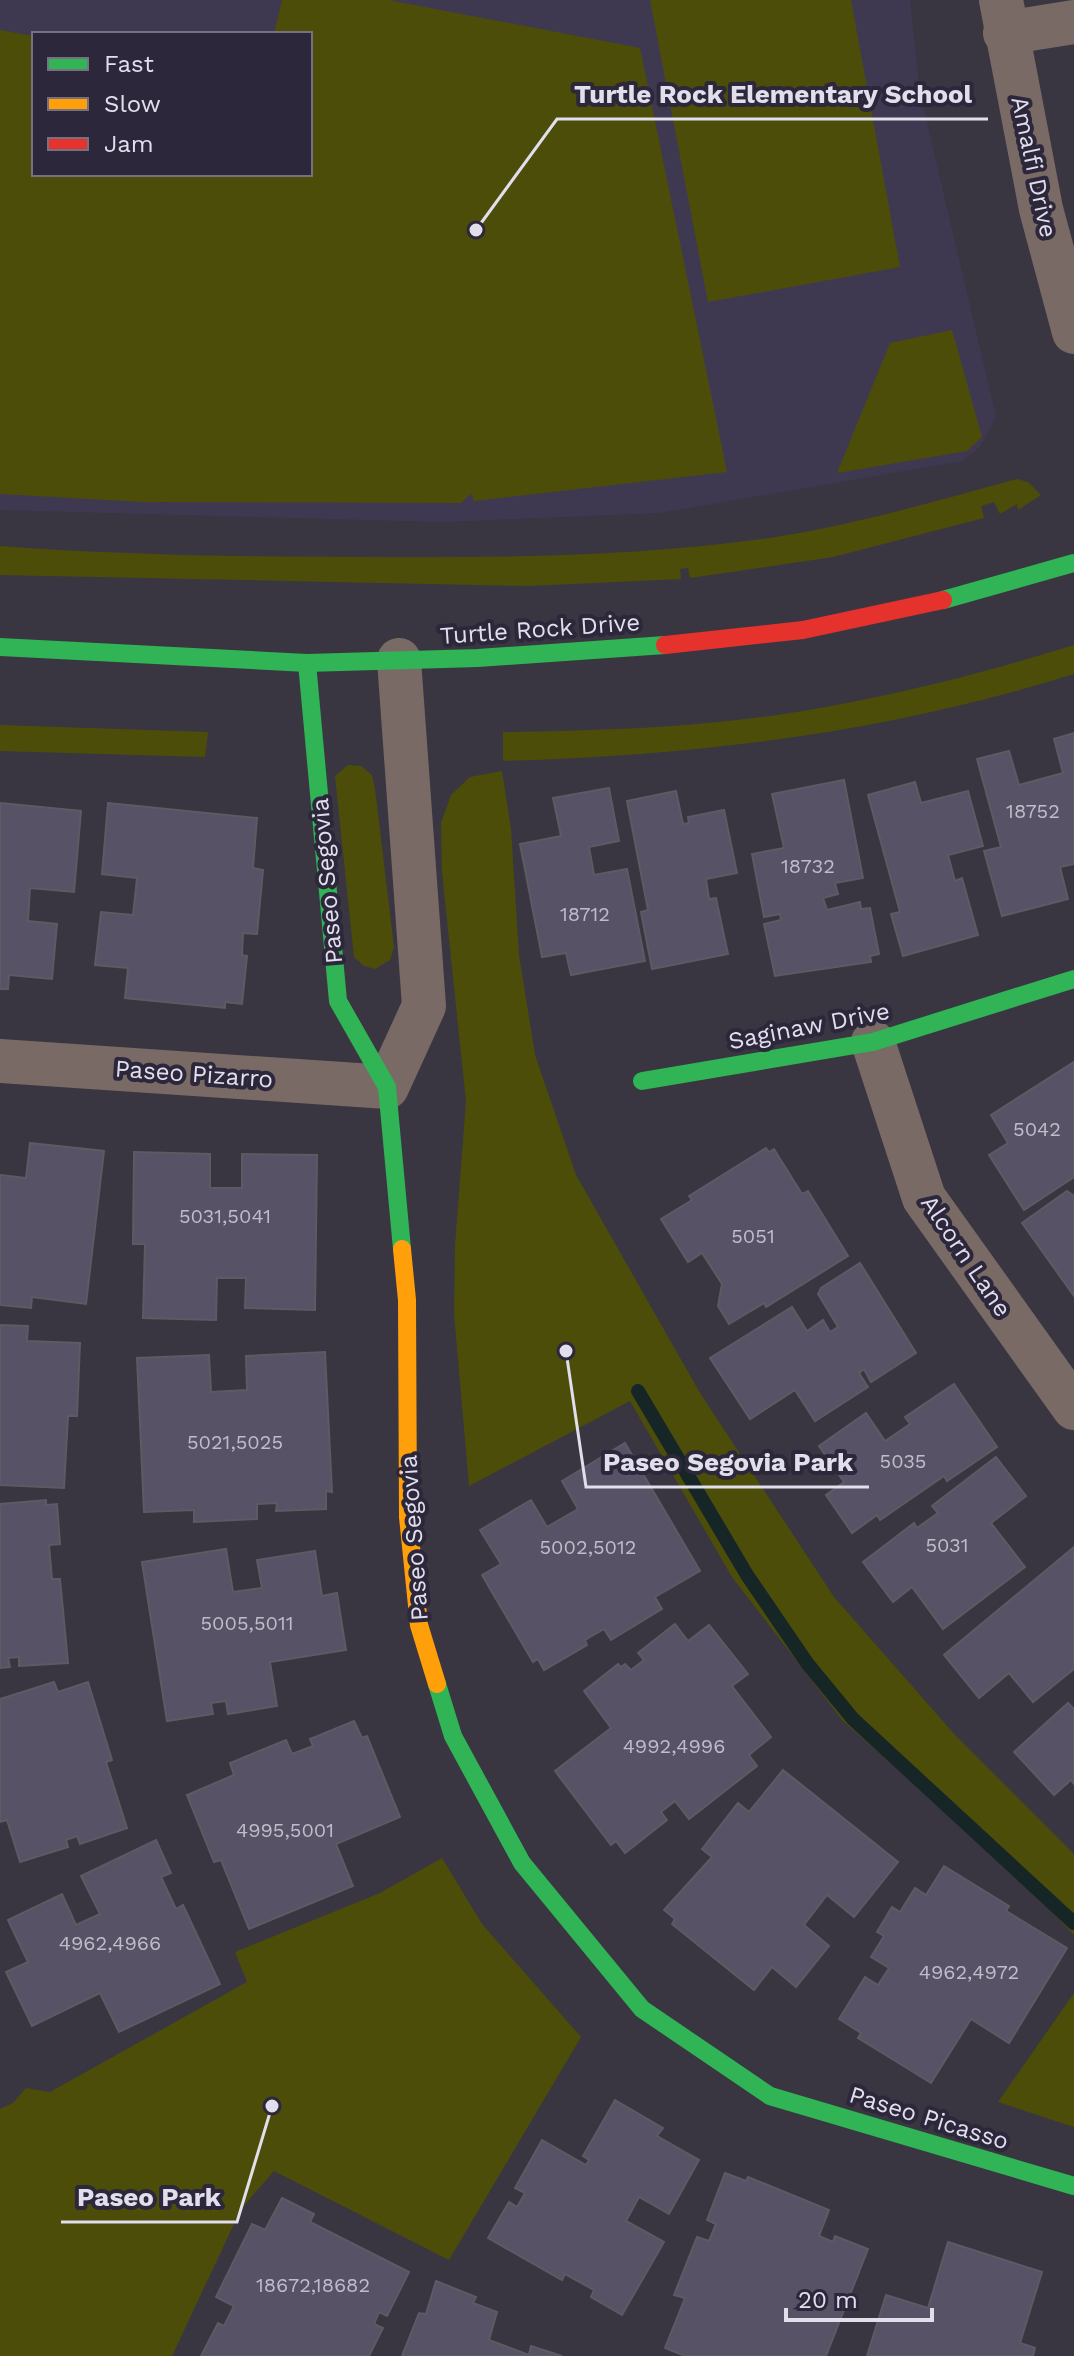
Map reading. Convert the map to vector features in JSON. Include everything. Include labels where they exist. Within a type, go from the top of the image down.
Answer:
[{"type":"street","points":[[1003,17],[1074,22]]},
{"type":"street","name":"Amalfi Drive","points":[[1003,17],[1041,209],[1074,332]]},
{"type":"street","name":"Turtle Rock Drive","points":[[0,647],[307,663],[646,646],[803,630],[974,594],[1074,563]]},
{"type":"street","name":"Paseo Segovia","points":[[387,1087],[424,1006],[399,660]]},
{"type":"street","name":"Paseo Segovia","points":[[307,663],[338,1001],[387,1087],[407,1300],[408,1517],[417,1610],[453,1736],[522,1863],[642,2009],[770,2096]]},
{"type":"street","name":"Saginaw Drive","points":[[642,1081],[873,1042],[1074,979]]},
{"type":"street","name":"Alcorn Lane","points":[[873,1042],[924,1198],[1074,1408]]},
{"type":"street","name":"Paseo Pizarro","points":[[0,1061],[387,1087]]},
{"type":"street","name":"Paseo Picasso","points":[[770,2096],[1074,2186]]},
{"type":"shaded area","points":[[0,0],[910,0],[920,93],[996,417],[980,447],[962,461],[660,513],[443,522],[0,510]]},
{"type":"shaded area","points":[[282,0],[388,0],[640,48],[727,472],[474,501],[471,493],[461,503],[143,502],[0,494],[0,30],[32,36],[32,176],[312,176],[312,32],[274,32]]},
{"type":"shaded area","points":[[650,0],[851,0],[900,267],[708,302]]},
{"type":"shaded area","points":[[952,330],[982,437],[967,451],[837,473],[890,343]]},
{"type":"shaded area","points":[[1017,479],[1028,482],[1041,495],[1018,510],[1017,504],[1000,514],[994,502],[981,506],[984,518],[833,557],[690,578],[688,568],[680,569],[681,579],[528,586],[0,575],[0,546],[318,557],[517,556],[669,549],[770,538],[833,526]]},
{"type":"shaded area","points":[[1074,645],[1074,674],[933,712],[862,726],[721,746],[503,761],[503,732],[640,728],[777,715],[927,686]]},
{"type":"shaded area","points":[[0,725],[208,732],[205,757],[0,751]]},
{"type":"shaded area","points":[[348,765],[361,766],[372,775],[375,789],[394,947],[390,960],[375,969],[364,966],[354,957],[335,776]]},
{"type":"shaded area","points":[[502,771],[511,829],[519,955],[535,1055],[576,1175],[700,1393],[834,1597],[955,1735],[1074,1854],[1074,1935],[1020,1878],[843,1721],[732,1577],[630,1401],[469,1486],[454,1313],[455,1246],[466,1101],[442,872],[441,823],[451,795],[470,777]]},
{"type":"shaded area","points":[[442,1858],[482,1924],[581,2037],[449,2260],[274,2171],[241,2209],[172,2356],[0,2356],[0,2109],[13,2103],[26,2088],[50,2092],[247,1982],[235,1952],[380,1893]]},
{"type":"shaded area","points":[[1074,1993],[1074,2127],[998,2102]]},
{"type":"building","points":[[1074,733],[1074,864],[1060,867],[1068,899],[1002,916],[984,851],[1001,847],[977,759],[1009,751],[1019,785],[1063,773],[1054,739]]},
{"type":"building","points":[[844,780],[863,878],[835,883],[838,894],[823,898],[827,910],[860,902],[861,909],[870,908],[879,954],[870,956],[871,962],[775,976],[764,924],[781,920],[780,914],[764,917],[752,854],[784,848],[772,794]]},
{"type":"building","points":[[915,782],[921,803],[968,791],[983,846],[948,855],[955,881],[962,878],[978,935],[903,956],[891,914],[900,912],[868,795]]},
{"type":"building","points":[[609,788],[619,841],[589,847],[594,875],[627,869],[645,961],[571,975],[566,953],[542,957],[520,844],[561,836],[553,798]]},
{"type":"building","points":[[676,791],[683,824],[689,823],[688,817],[724,810],[737,873],[706,879],[709,899],[716,898],[728,954],[652,969],[641,912],[648,910],[627,801]]},
{"type":"building","points":[[0,803],[81,811],[74,892],[30,888],[28,921],[57,924],[52,979],[9,975],[8,989],[0,989]]},
{"type":"building","points":[[108,803],[257,818],[253,868],[263,870],[257,934],[243,933],[242,955],[247,956],[242,1004],[225,1002],[225,1008],[125,998],[128,968],[95,965],[101,912],[133,915],[137,878],[102,874]]},
{"type":"building","points":[[1074,1062],[1074,1177],[1024,1210],[989,1155],[1008,1143],[991,1115]]},
{"type":"building","points":[[30,1143],[104,1151],[86,1304],[32,1297],[31,1308],[0,1305],[0,1175],[26,1178]]},
{"type":"building","points":[[766,1148],[769,1152],[774,1149],[802,1194],[808,1191],[848,1256],[766,1307],[764,1303],[729,1324],[718,1306],[722,1284],[702,1253],[688,1262],[661,1219],[692,1200],[689,1196]]},
{"type":"building","points":[[134,1152],[210,1154],[210,1188],[242,1188],[242,1154],[317,1155],[315,1310],[245,1308],[246,1278],[217,1278],[216,1320],[143,1318],[145,1244],[133,1244]]},
{"type":"building","points":[[1067,1191],[1074,1196],[1074,1296],[1022,1223]]},
{"type":"building","points":[[860,1263],[916,1353],[871,1382],[864,1369],[859,1373],[868,1387],[815,1421],[795,1390],[750,1419],[710,1358],[792,1307],[807,1331],[823,1320],[830,1332],[838,1327],[818,1294],[821,1288]]},
{"type":"building","points":[[0,1325],[28,1326],[27,1341],[80,1343],[77,1416],[68,1416],[64,1488],[0,1485]]},
{"type":"building","points":[[325,1352],[332,1492],[326,1491],[326,1509],[276,1511],[277,1503],[257,1504],[257,1519],[194,1522],[194,1510],[144,1512],[137,1358],[209,1355],[211,1392],[247,1390],[246,1356]]},
{"type":"building","points":[[954,1384],[997,1447],[947,1481],[944,1476],[880,1520],[877,1515],[852,1533],[826,1495],[844,1482],[819,1446],[866,1413],[885,1441],[910,1424],[905,1417]]},
{"type":"building","points":[[625,1443],[700,1571],[655,1597],[662,1609],[611,1640],[604,1629],[585,1640],[587,1645],[544,1670],[538,1659],[533,1662],[482,1575],[501,1564],[480,1530],[531,1500],[547,1527],[578,1509],[562,1481]]},
{"type":"building","points":[[996,1457],[1026,1496],[991,1523],[1025,1567],[943,1629],[912,1587],[893,1602],[863,1562],[914,1523],[917,1528],[938,1513],[932,1506]]},
{"type":"building","points":[[46,1500],[46,1505],[57,1504],[60,1544],[49,1545],[52,1579],[60,1579],[68,1663],[19,1666],[19,1657],[8,1658],[10,1667],[0,1668],[0,1504]]},
{"type":"building","points":[[1074,1547],[1074,1669],[1033,1702],[1009,1673],[979,1698],[944,1655]]},
{"type":"building","points":[[226,1549],[233,1592],[262,1588],[257,1560],[315,1551],[322,1596],[337,1593],[346,1650],[270,1662],[277,1706],[228,1714],[226,1701],[211,1703],[213,1714],[167,1721],[142,1562]]},
{"type":"building","points":[[675,1624],[688,1641],[709,1625],[748,1674],[732,1686],[771,1737],[749,1755],[757,1766],[689,1819],[675,1801],[661,1812],[667,1820],[625,1853],[616,1841],[611,1845],[555,1771],[611,1728],[584,1691],[618,1664],[621,1667],[625,1664],[631,1670],[644,1660],[638,1653]]},
{"type":"building","points":[[54,1682],[58,1692],[88,1682],[112,1760],[106,1762],[127,1828],[80,1844],[77,1836],[66,1840],[68,1847],[20,1862],[7,1820],[0,1822],[0,1699]]},
{"type":"building","points":[[1068,1703],[1074,1709],[1074,1784],[1071,1780],[1054,1795],[1014,1752]]},
{"type":"building","points":[[354,1721],[362,1738],[367,1736],[400,1817],[336,1844],[353,1886],[249,1929],[221,1860],[214,1862],[187,1795],[234,1775],[230,1763],[286,1740],[292,1754],[313,1746],[310,1739]]},
{"type":"building","points":[[783,1770],[898,1862],[854,1917],[827,1895],[804,1925],[829,1946],[796,1987],[772,1967],[754,1990],[672,1924],[675,1919],[664,1910],[712,1857],[702,1849],[738,1803],[749,1812]]},
{"type":"building","points":[[156,1840],[171,1873],[161,1877],[176,1909],[183,1905],[220,1984],[119,2032],[100,1993],[32,2026],[6,1972],[28,1962],[8,1920],[62,1894],[76,1925],[100,1914],[81,1876]]},
{"type":"building","points":[[944,1866],[1009,1906],[1006,1911],[1067,1948],[1009,2043],[971,2019],[931,2083],[858,2038],[861,2033],[839,2019],[865,1977],[878,1985],[889,1968],[871,1957],[884,1936],[877,1932],[892,1907],[900,1912],[915,1888],[926,1895]]},
{"type":"building","points":[[615,2100],[663,2128],[657,2136],[699,2160],[669,2214],[639,2197],[626,2221],[664,2242],[622,2315],[591,2297],[594,2290],[565,2274],[562,2280],[488,2238],[509,2202],[517,2207],[525,2193],[515,2188],[542,2140],[586,2165],[589,2160],[583,2156]]},
{"type":"building","points":[[725,2173],[746,2181],[748,2177],[829,2210],[819,2236],[833,2242],[835,2236],[868,2249],[826,2356],[685,2356],[665,2348],[685,2298],[674,2295],[697,2237],[709,2241],[716,2224],[707,2220]]},
{"type":"building","points":[[282,2198],[314,2214],[310,2222],[409,2272],[387,2316],[379,2312],[374,2324],[383,2328],[369,2356],[201,2356],[218,2323],[224,2326],[234,2306],[216,2297],[252,2224],[265,2230]]},
{"type":"building","points":[[948,2242],[1042,2272],[1020,2343],[1035,2348],[1033,2356],[867,2356],[886,2295],[928,2308]]},
{"type":"building","points":[[436,2281],[476,2297],[473,2303],[497,2312],[489,2340],[529,2355],[531,2346],[562,2356],[402,2356],[419,2313],[426,2314]]},
{"type":"waterway","points":[[638,1391],[747,1575],[807,1663],[853,1719],[1074,1923]]},
{"type":"traffic: fast","points":[[943,600],[1074,563]]},
{"type":"traffic: fast","points":[[0,647],[307,663],[478,658],[665,645]]},
{"type":"traffic: fast","points":[[307,663],[338,1001],[387,1087],[402,1249]]},
{"type":"traffic: fast","points":[[642,1081],[873,1042],[1074,979]]},
{"type":"traffic: fast","points":[[437,1684],[453,1736],[522,1863],[642,2009],[770,2096],[1074,2186]]},
{"type":"traffic: slow","points":[[402,1249],[407,1300],[408,1517],[419,1625],[437,1684]]},
{"type":"traffic: jam","points":[[665,645],[803,630],[943,600]]},
{"type":"place","name":"Turtle Rock Elementary School","points":[[476,230]]},
{"type":"place","name":"Paseo Segovia Park","points":[[566,1351]]},
{"type":"place","name":"Paseo Park","points":[[272,2106]]}]
